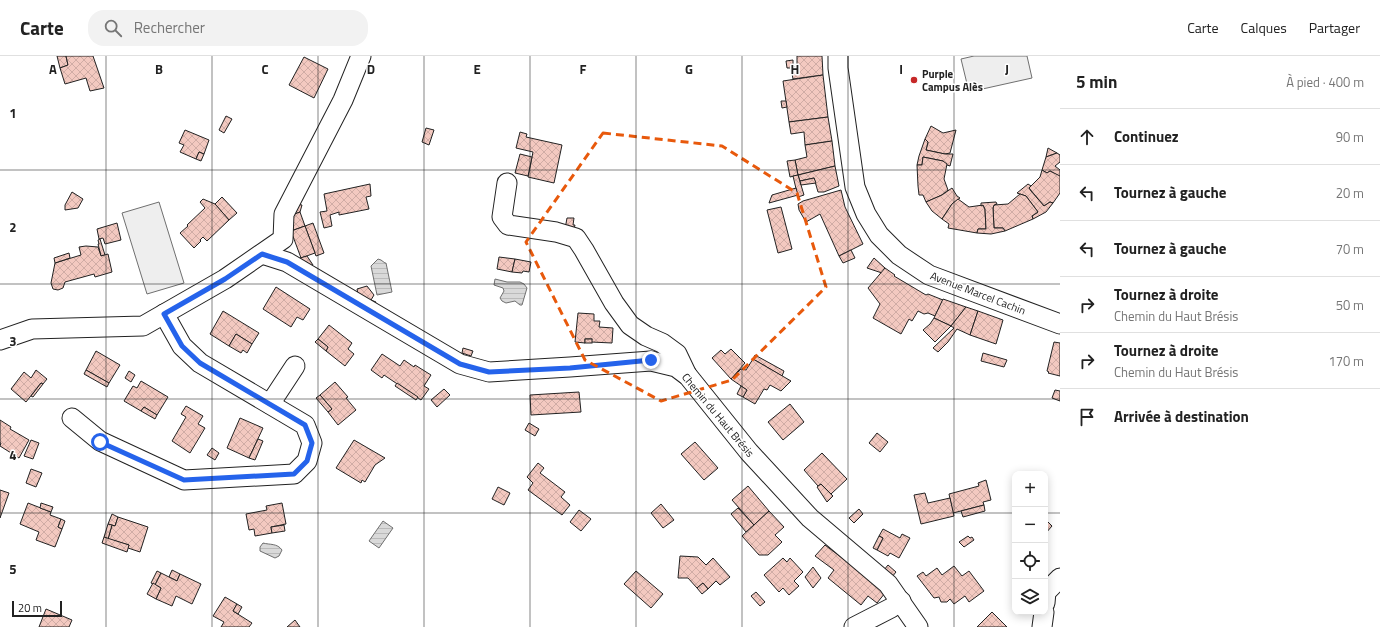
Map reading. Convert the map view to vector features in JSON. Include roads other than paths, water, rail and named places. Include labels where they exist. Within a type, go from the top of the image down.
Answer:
[{"type":"street","points":[[0,340],[32,329],[143,326],[225,279],[283,238],[284,214],[343,100],[361,56]]},
{"type":"street","name":"Avenue Marcel Cachin","points":[[838,56],[838,68],[855,187],[866,214],[879,235],[899,255],[929,275],[1060,324]]},
{"type":"street","points":[[507,184],[502,217],[508,225],[556,232],[576,238],[614,303],[630,325],[646,336],[662,343],[677,354],[688,376]]},
{"type":"street","name":"Chemin du Haut Brésis","points":[[262,254],[287,262],[460,364],[489,372],[570,368],[651,360],[676,367],[688,376],[749,452],[810,518],[888,584],[918,627]]},
{"type":"street","points":[[72,418],[100,442],[184,480],[294,474],[307,461],[312,443],[305,425],[200,363],[182,346],[164,314]]},
{"type":"street","points":[[270,404],[295,366]]},
{"type":"street","points":[[1048,590],[1060,578]]},
{"type":"street","points":[[854,627],[891,608],[904,606]]},
{"type":"street","points":[[878,627],[904,606]]},
{"type":"street","points":[[1042,627],[1044,615]]},
{"type":"place","name":"Purple Campus Alès","points":[[914,80]]}]
